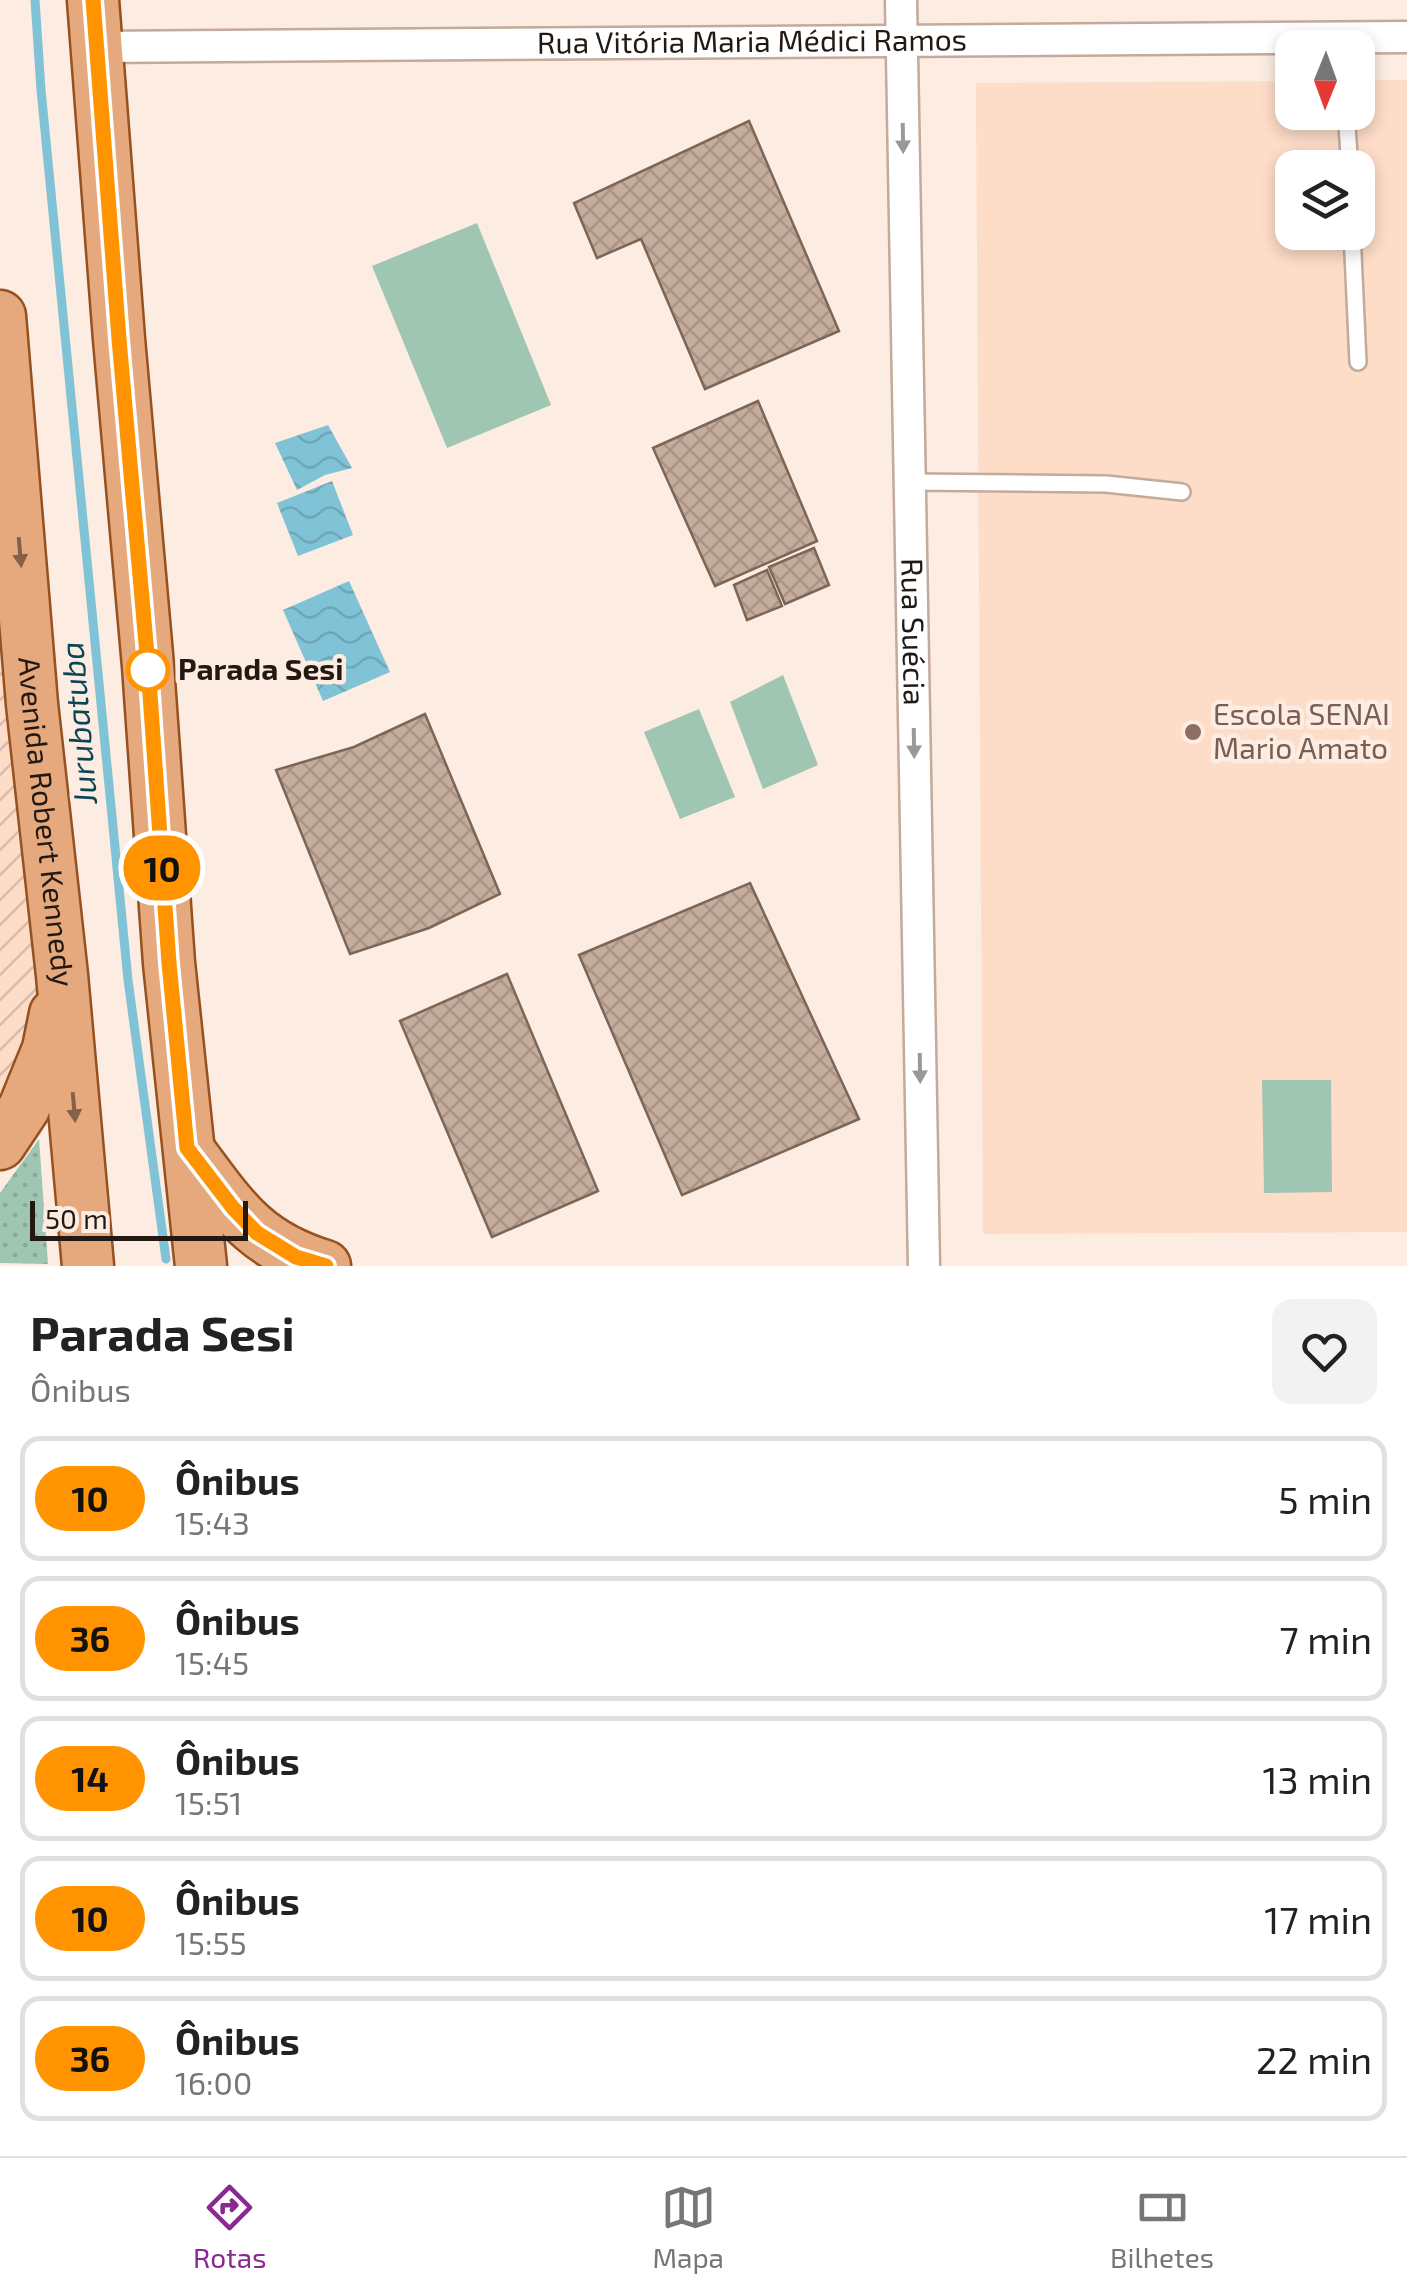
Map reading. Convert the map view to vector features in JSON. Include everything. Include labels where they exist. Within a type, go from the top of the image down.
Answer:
[{"type":"main road","points":[[95,24],[169,963],[201,1266]]},
{"type":"main road","name":"Avenida Robert Kennedy","points":[[0,316],[32,704],[88,1266]]},
{"type":"main road","points":[[0,1144],[24,1108],[48,1048],[62,975]]},
{"type":"main road","points":[[187,1148],[257,1233],[296,1257],[326,1266]]},
{"type":"street","name":"Rua Suécia","points":[[901,0],[924,1266]]},
{"type":"street","name":"Rua Vitória Maria Médici Ramos","points":[[95,24],[901,41],[1275,42]]},
{"type":"street","name":"Rua Vitória Maria Médici Ramos","points":[[1375,39],[1407,37]]},
{"type":"lane","points":[[1353,250],[1358,362]]},
{"type":"lane","points":[[909,482],[1106,484],[1182,492]]},
{"type":"shaded area","name":"Escola SENAI Mario Amato","points":[[1375,80],[1407,80],[1407,1232],[983,1234],[976,83],[1275,81],[1275,130],[1375,130]]},
{"type":"shaded area","points":[[0,493],[39,979],[24,1056],[0,1102]]},
{"type":"green space","points":[[477,223],[551,405],[447,448],[372,266]]},
{"type":"green space","points":[[783,675],[818,765],[763,789],[730,702]]},
{"type":"green space","points":[[699,709],[735,797],[680,819],[644,732]]},
{"type":"green space","points":[[1262,1080],[1331,1080],[1332,1192],[1264,1193]]},
{"type":"green space","points":[[39,1139],[48,1264],[0,1263],[0,1193]]},
{"type":"water","points":[[328,425],[352,468],[325,475],[297,490],[275,443]]},
{"type":"water","points":[[332,481],[353,535],[298,556],[277,503]]},
{"type":"water","points":[[349,581],[390,672],[323,701],[283,610]]},
{"type":"building","points":[[749,121],[839,331],[705,389],[641,239],[597,258],[574,203]]},
{"type":"building","points":[[758,401],[817,541],[715,586],[653,448]]},
{"type":"building","points":[[814,548],[829,585],[785,604],[769,567]]},
{"type":"building","points":[[767,570],[782,606],[747,620],[734,585]]},
{"type":"building","points":[[425,714],[500,894],[429,928],[350,954],[276,770],[354,747]]},
{"type":"building","points":[[750,883],[859,1119],[682,1195],[579,955]]},
{"type":"building","points":[[507,974],[598,1191],[492,1237],[400,1021]]},
{"type":"waterway","name":"Jurubatuba","points":[[35,0],[128,980],[166,1259]]},
{"type":"bus line","name":"10","points":[[93,0],[187,1148],[257,1233],[296,1257],[326,1266]]},
{"type":"place","name":"Parada Sesi","points":[[148,670]]},
{"type":"place","name":"Escola SENAI Mario Amato","points":[[1193,732]]}]
